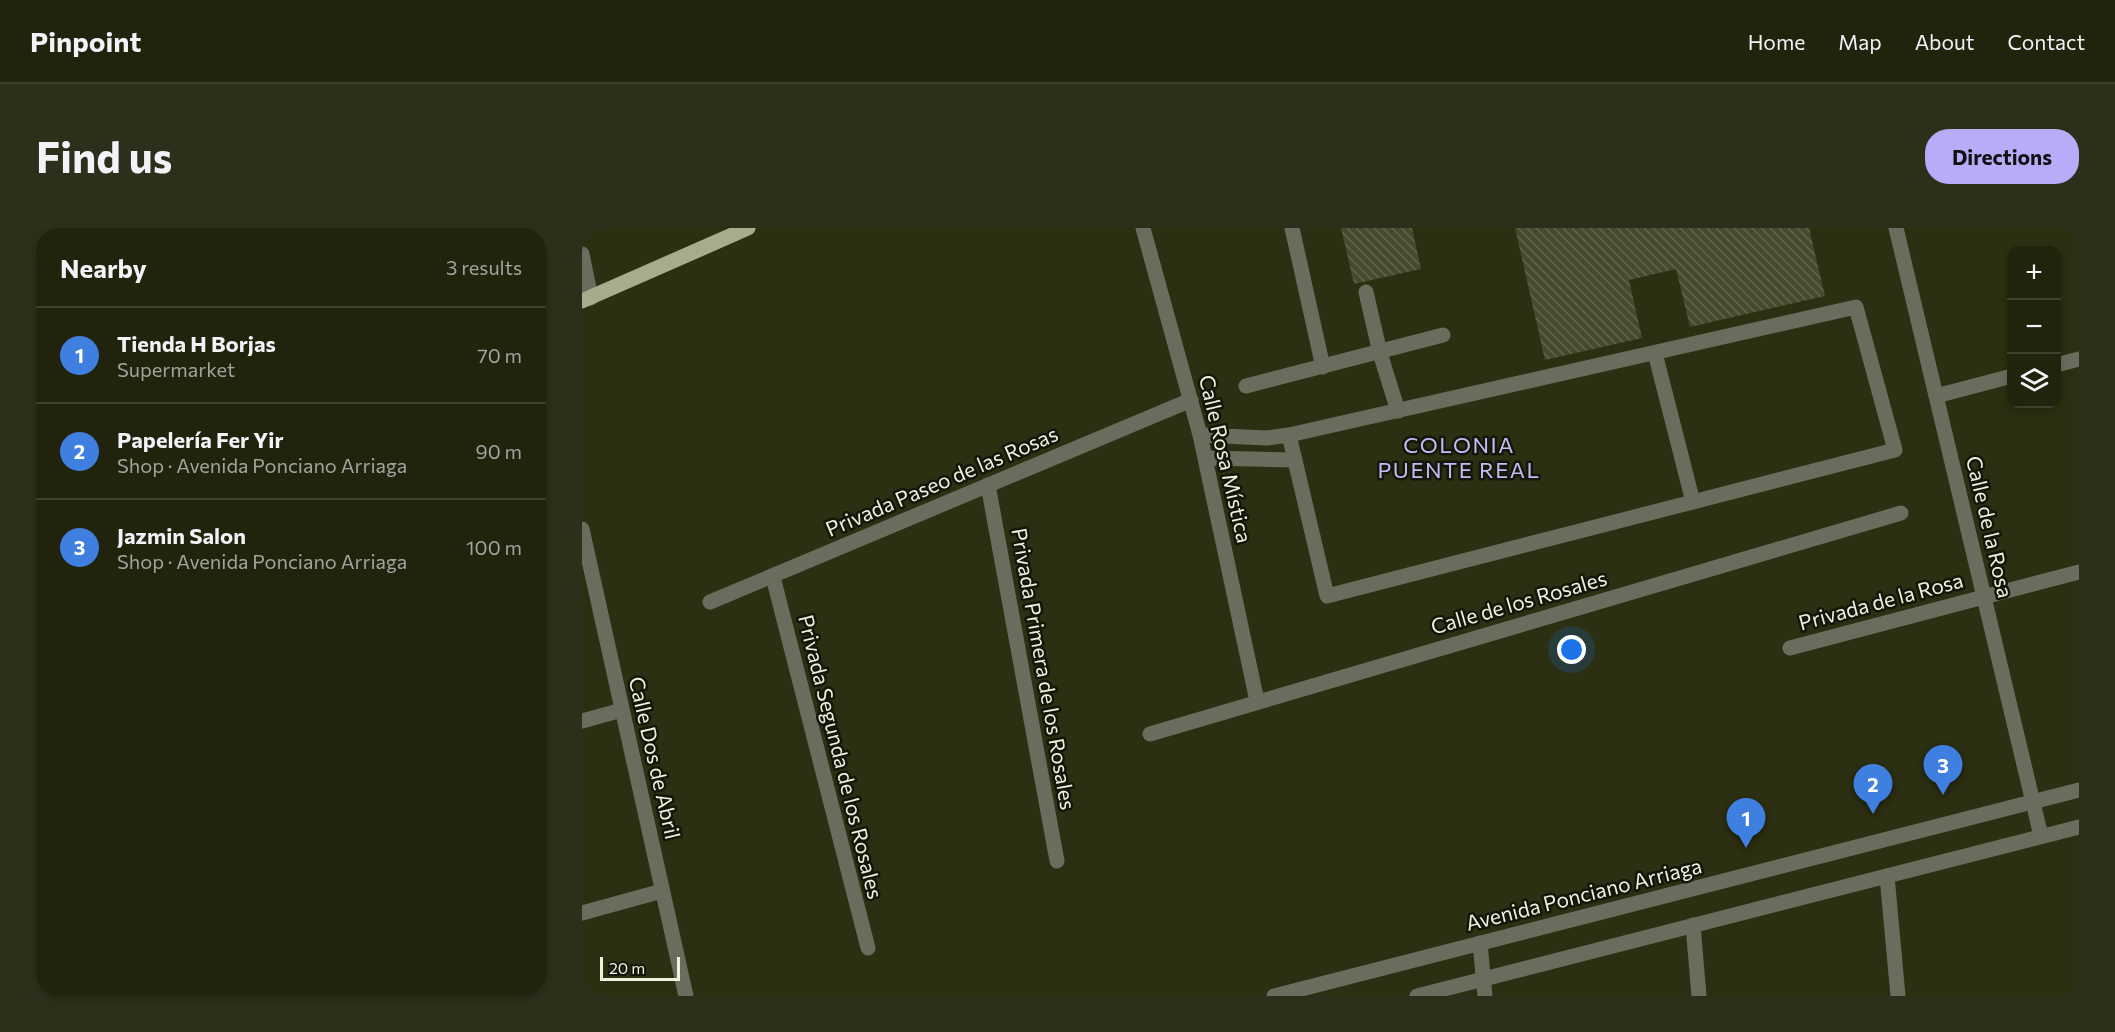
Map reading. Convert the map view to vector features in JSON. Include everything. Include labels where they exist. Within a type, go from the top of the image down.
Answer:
[{"type":"main road","points":[[587,300],[748,228]]},
{"type":"street","name":"Calle Rosa Mística","points":[[1143,228],[1206,458],[1257,702]]},
{"type":"street","points":[[1292,228],[1323,367]]},
{"type":"street","name":"Calle de la Rosa","points":[[1896,228],[2041,837]]},
{"type":"street","points":[[582,254],[587,300]]},
{"type":"street","points":[[1366,292],[1380,352],[1398,411]]},
{"type":"street","points":[[1200,435],[1267,438],[1290,435],[1856,307],[1895,450],[1327,596],[1290,435]]},
{"type":"street","points":[[1246,386],[1443,335]]},
{"type":"street","points":[[1655,352],[1693,502]]},
{"type":"street","points":[[2061,364],[2079,359]]},
{"type":"street","points":[[1936,396],[2007,377]]},
{"type":"street","name":"Privada Paseo de las Rosas","points":[[710,602],[1191,400]]},
{"type":"street","points":[[1206,458],[1295,460]]},
{"type":"street","name":"Privada Primera de los Rosales","points":[[988,485],[1057,861]]},
{"type":"street","name":"Calle de los Rosales","points":[[1150,734],[1901,513]]},
{"type":"street","name":"Calle Dos de Abril","points":[[582,530],[686,996]]},
{"type":"street","name":"Privada de la Rosa","points":[[1790,648],[2079,572]]},
{"type":"street","name":"Privada Segunda de los Rosales","points":[[772,577],[868,948]]},
{"type":"street","points":[[582,721],[622,710]]},
{"type":"street","name":"Avenida Ponciano Arriaga","points":[[1274,996],[2079,790]]},
{"type":"street","points":[[1417,996],[2079,827]]},
{"type":"street","points":[[1887,876],[1899,996]]},
{"type":"street","points":[[582,913],[662,891]]},
{"type":"street","points":[[1693,926],[1699,996]]},
{"type":"street","points":[[1480,943],[1485,996]]},
{"type":"building","points":[[1341,228],[1412,228],[1421,269],[1354,284]]},
{"type":"building","points":[[1515,228],[1809,228],[1825,296],[1690,327],[1676,269],[1629,280],[1642,338],[1545,360]]},
{"type":"place","name":"Jazmin Salon","points":[[1943,795]]},
{"type":"place","name":"Papelería Fer Yir","points":[[1873,814]]},
{"type":"place","name":"Tienda H Borjas","points":[[1746,848]]},
{"type":"district","name":"COLONIA PUENTE REAL","points":[[1459,458]]}]
